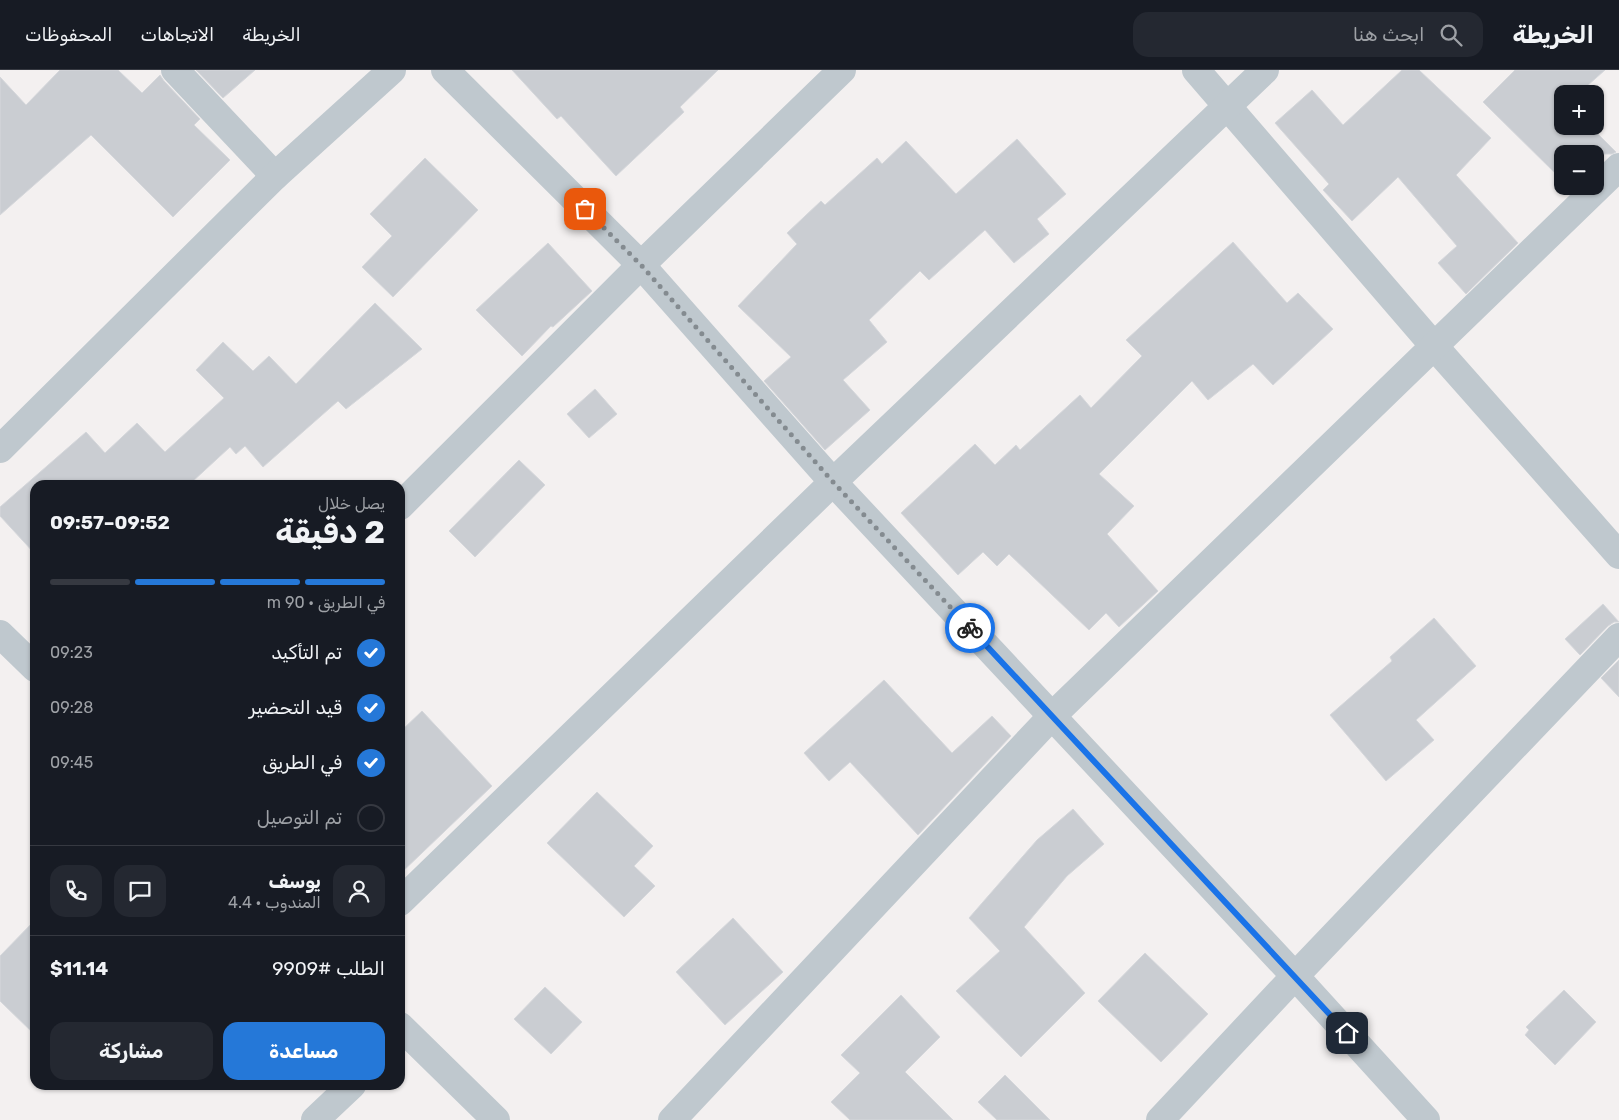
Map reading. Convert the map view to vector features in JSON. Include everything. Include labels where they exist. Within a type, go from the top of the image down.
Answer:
[{"type":"street","points":[[175,70],[275,176]]},
{"type":"street","points":[[0,449],[275,176],[392,70]]},
{"type":"street","points":[[444,70],[641,265],[833,482],[1295,976],[1426,1120]]},
{"type":"street","points":[[405,501],[641,265],[842,70]]},
{"type":"street","points":[[1196,70],[1434,346],[1619,555]]},
{"type":"street","points":[[405,897],[833,482],[1265,70]]},
{"type":"street","points":[[672,1120],[1052,716],[1619,167]]},
{"type":"street","points":[[0,634],[30,663]]},
{"type":"street","points":[[1160,1120],[1619,637]]},
{"type":"street","points":[[405,1036],[496,1120]]},
{"type":"street","points":[[315,1120],[347,1090]]},
{"type":"building","points":[[60,70],[118,70],[142,93],[160,75],[200,119],[194,125],[230,160],[173,217],[91,135],[0,215],[0,77],[26,105]]},
{"type":"building","points":[[196,70],[255,70],[223,98]]},
{"type":"building","points":[[512,70],[718,70],[680,107],[684,112],[616,176],[561,116],[557,119]]},
{"type":"building","points":[[1402,70],[1419,70],[1491,138],[1456,175],[1518,243],[1466,294],[1438,263],[1457,246],[1398,177],[1352,221],[1323,190],[1329,184],[1275,123],[1312,90],[1343,125]]},
{"type":"building","points":[[1515,70],[1605,70],[1588,85],[1554,85],[1554,135],[1599,135],[1616,152],[1604,154],[1604,145],[1554,145],[1554,172],[1483,102]]},
{"type":"building","points":[[1017,139],[1066,194],[1037,219],[1049,234],[1014,263],[985,230],[929,280],[920,271],[869,320],[887,342],[843,380],[870,410],[825,450],[764,381],[791,357],[738,306],[797,244],[787,233],[821,201],[825,205],[877,158],[882,164],[906,141],[956,194]]},
{"type":"building","points":[[425,158],[478,210],[393,297],[362,267],[392,236],[370,214]]},
{"type":"building","points":[[1233,242],[1287,303],[1298,293],[1333,329],[1273,385],[1253,364],[1208,400],[1192,381],[1099,474],[1134,506],[1107,534],[1158,591],[1119,627],[1106,613],[1089,630],[1009,554],[997,566],[983,552],[958,575],[901,513],[975,444],[995,465],[1016,445],[1020,450],[1080,395],[1091,408],[1142,356],[1126,340]]},
{"type":"building","points":[[548,243],[592,291],[553,327],[551,326],[522,356],[476,310]]},
{"type":"building","points":[[375,303],[422,349],[346,409],[338,401],[263,467],[245,446],[236,454],[230,447],[194,480],[31,480],[86,432],[105,453],[137,423],[165,452],[224,398],[196,370],[223,342],[253,371],[269,356],[296,384]]},
{"type":"building","points":[[595,389],[617,414],[589,438],[567,414]]},
{"type":"building","points":[[519,460],[545,485],[475,557],[449,531]]},
{"type":"building","points":[[30,481],[30,549],[0,516],[0,507]]},
{"type":"building","points":[[1603,604],[1619,622],[1614,622],[1608,626],[1580,655],[1565,639]]},
{"type":"building","points":[[1434,618],[1476,666],[1416,720],[1434,740],[1386,781],[1330,715],[1392,661],[1390,657]]},
{"type":"building","points":[[1619,660],[1619,697],[1601,678]]},
{"type":"building","points":[[884,680],[952,753],[992,716],[1011,736],[918,835],[850,762],[829,781],[804,753]]},
{"type":"building","points":[[422,711],[492,786],[405,869],[405,727]]},
{"type":"building","points":[[597,792],[653,846],[634,866],[655,886],[624,917],[547,843]]},
{"type":"building","points":[[1073,809],[1104,844],[1067,876],[1024,927],[1085,993],[1021,1057],[956,991],[1000,951],[969,918],[1037,840]]},
{"type":"building","points":[[733,918],[783,972],[725,1025],[676,972]]},
{"type":"building","points":[[30,925],[30,1030],[0,1001],[0,956]]},
{"type":"building","points":[[1145,953],[1208,1014],[1161,1062],[1098,1001]]},
{"type":"building","points":[[545,987],[582,1022],[551,1054],[514,1019]]},
{"type":"building","points":[[1564,990],[1596,1022],[1555,1065],[1525,1035],[1529,1030],[1526,1027]]},
{"type":"building","points":[[901,995],[940,1037],[905,1072],[953,1120],[850,1120],[831,1102],[860,1073],[841,1055]]},
{"type":"building","points":[[1005,1075],[1050,1120],[997,1120],[978,1102]]},
{"type":"way so far","points":[[585,209],[641,265],[833,482],[970,628]]},
{"type":"route","points":[[970,628],[1347,1033]]}]
